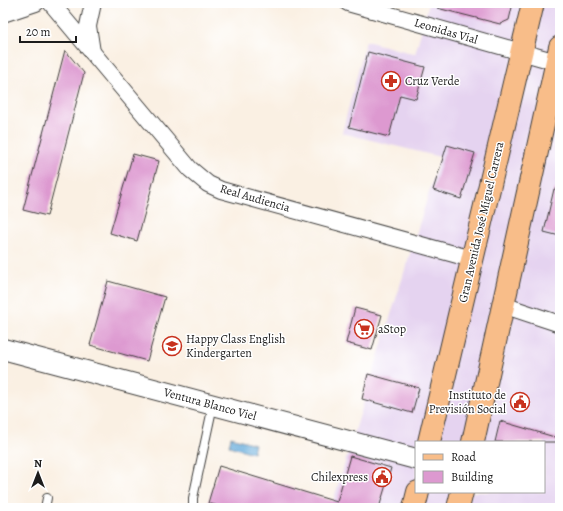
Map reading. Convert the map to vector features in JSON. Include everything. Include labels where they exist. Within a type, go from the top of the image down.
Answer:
[{"type":"main road","name":"Gran Avenida José Miguel Carrera","points":[[429,441],[533,3]]},
{"type":"main road","points":[[473,441],[559,57]]},
{"type":"main road","points":[[414,508],[418,493]]},
{"type":"main road","points":[[458,508],[462,493]]},
{"type":"street","points":[[3,14],[36,3]]},
{"type":"street","name":"Real Audiencia","points":[[51,3],[190,169],[208,184],[221,190],[472,258]]},
{"type":"street","points":[[92,52],[88,26],[93,3]]},
{"type":"street","name":"Leonidas Vial","points":[[348,3],[522,52],[559,57]]},
{"type":"street","points":[[503,305],[560,324]]},
{"type":"street","name":"Ventura Blanco Viel","points":[[3,349],[415,459]]},
{"type":"lane","points":[[194,508],[193,498],[213,405]]},
{"type":"lane","points":[[44,508],[47,498]]},
{"type":"shaded area","points":[[429,3],[560,3],[560,508],[331,508],[440,157],[342,133],[366,41],[415,54]]},
{"type":"water","points":[[231,437],[255,444],[253,453],[229,446]]},
{"type":"building","points":[[438,3],[513,3],[509,20],[500,24],[437,8]]},
{"type":"building","points":[[65,50],[84,73],[47,216],[23,210]]},
{"type":"building","name":"Cruz Verde","points":[[368,52],[425,67],[416,99],[400,95],[389,137],[349,127]]},
{"type":"building","points":[[447,145],[475,153],[461,199],[433,190]]},
{"type":"building","points":[[133,154],[159,161],[137,241],[110,233]]},
{"type":"building","points":[[554,189],[560,190],[560,236],[544,232]]},
{"type":"building","points":[[108,281],[165,297],[147,361],[90,345]]},
{"type":"building","name":"aStop","points":[[355,308],[382,315],[372,350],[346,343]]},
{"type":"building","points":[[368,374],[419,388],[412,413],[362,399]]},
{"type":"building","points":[[500,421],[558,438],[558,442],[495,441]]},
{"type":"building","points":[[350,456],[391,468],[379,508],[225,508],[208,503],[219,466],[337,502]]},
{"type":"place","name":"Cruz Verde","points":[[391,81]]},
{"type":"place","name":"aStop","points":[[364,329]]},
{"type":"place","name":"Happy Class English Kindergarten","points":[[172,346]]},
{"type":"place","name":"Instituto de Previsión Social","points":[[520,402]]},
{"type":"place","name":"Chilexpress","points":[[382,477]]}]
